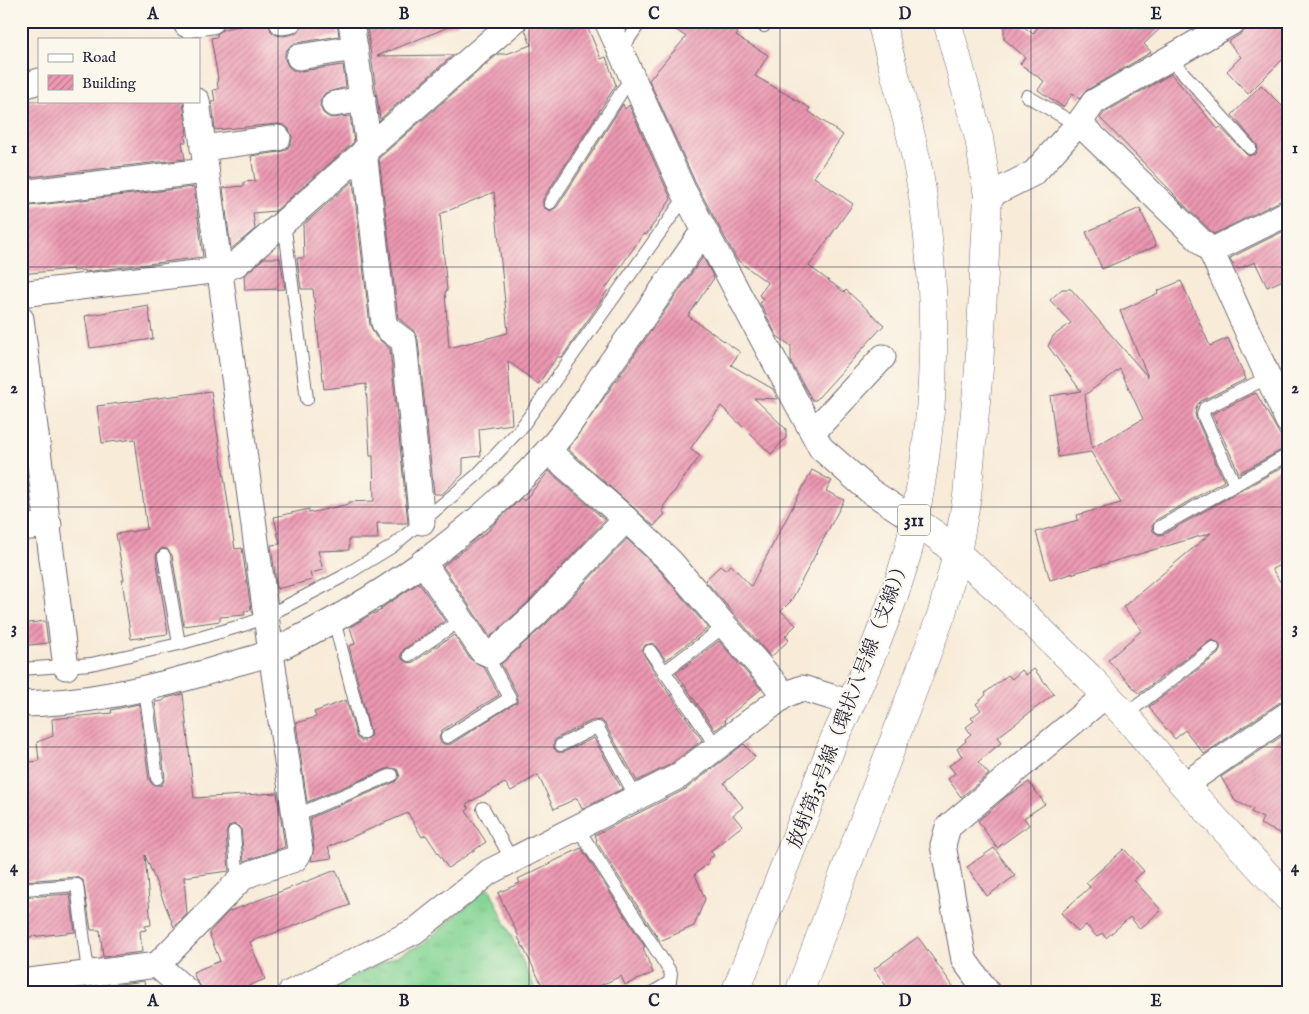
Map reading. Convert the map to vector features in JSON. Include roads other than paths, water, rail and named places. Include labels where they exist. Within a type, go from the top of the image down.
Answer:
[{"type":"main road","name":"放射第35号線（環状八号線（支線））","points":[[735,993],[834,740],[891,604],[908,552],[925,463],[934,344],[931,265],[924,204],[915,155],[881,21]]},
{"type":"main road","points":[[799,993],[942,613],[957,553],[967,496],[979,369],[988,196],[979,138],[947,21]]},
{"type":"main road","points":[[914,520],[957,553],[1000,591],[1106,694],[1184,785],[1288,898]]},
{"type":"street","points":[[187,28],[212,21]]},
{"type":"street","points":[[351,21],[363,99],[384,323],[388,330],[404,341],[422,522]]},
{"type":"street","points":[[21,294],[220,270],[236,264],[514,21]]},
{"type":"street","points":[[607,21],[686,196],[821,448],[870,491],[914,520]]},
{"type":"street","points":[[988,196],[1034,173],[1077,125],[1094,102],[1170,58],[1219,24]]},
{"type":"street","points":[[300,57],[355,48]]},
{"type":"street","points":[[334,104],[363,99]]},
{"type":"street","points":[[21,982],[157,965],[241,880],[252,873],[294,859],[300,850],[271,652],[197,102]]},
{"type":"street","points":[[1077,125],[1211,251],[1288,421]]},
{"type":"street","points":[[21,193],[204,160],[278,138]]},
{"type":"street","points":[[1211,251],[1288,213]]},
{"type":"street","points":[[21,704],[50,704],[118,695],[203,674],[271,652],[358,607],[423,562],[504,498],[555,444],[704,230]]},
{"type":"street","points":[[21,319],[66,667]]},
{"type":"street","points":[[813,432],[884,358]]},
{"type":"street","points":[[548,451],[672,562],[724,626],[786,695]]},
{"type":"street","points":[[423,562],[482,651],[489,654],[494,652],[536,614],[626,519]]},
{"type":"street","points":[[21,528],[49,525]]},
{"type":"street","points":[[290,993],[415,931],[489,872],[679,776],[786,695],[802,688],[851,703]]},
{"type":"street","points":[[988,993],[964,960],[943,845],[948,827],[1106,694]]},
{"type":"street","points":[[1184,785],[1288,714]]},
{"type":"street","points":[[157,965],[189,993]]},
{"type":"lane","points":[[620,52],[641,21]]},
{"type":"lane","points":[[1170,58],[1250,148]]},
{"type":"lane","points":[[550,203],[624,88],[633,79]]},
{"type":"lane","points":[[1027,96],[1077,125]]},
{"type":"lane","points":[[21,669],[91,664],[179,644],[247,624],[267,616],[342,577],[393,546],[477,475],[521,428],[686,196]]},
{"type":"lane","points":[[284,222],[307,399]]},
{"type":"lane","points":[[1235,485],[1203,415],[1203,411],[1205,408],[1269,377]]},
{"type":"lane","points":[[1160,527],[1288,455]]},
{"type":"lane","points":[[164,556],[179,644]]},
{"type":"lane","points":[[334,620],[363,733]]},
{"type":"lane","points":[[409,655],[461,620]]},
{"type":"lane","points":[[664,672],[724,626]]},
{"type":"lane","points":[[1125,715],[1213,648]]},
{"type":"lane","points":[[650,651],[717,746]]},
{"type":"lane","points":[[447,736],[510,698],[489,659],[489,654]]},
{"type":"lane","points":[[145,688],[157,778]]},
{"type":"lane","points":[[561,744],[598,728],[636,797]]},
{"type":"lane","points":[[294,816],[392,774]]},
{"type":"lane","points":[[483,808],[512,860]]},
{"type":"lane","points":[[576,828],[671,973],[670,982],[652,993]]},
{"type":"lane","points":[[234,832],[237,871],[241,880]]},
{"type":"lane","points":[[24,889],[77,885],[88,973]]}]
